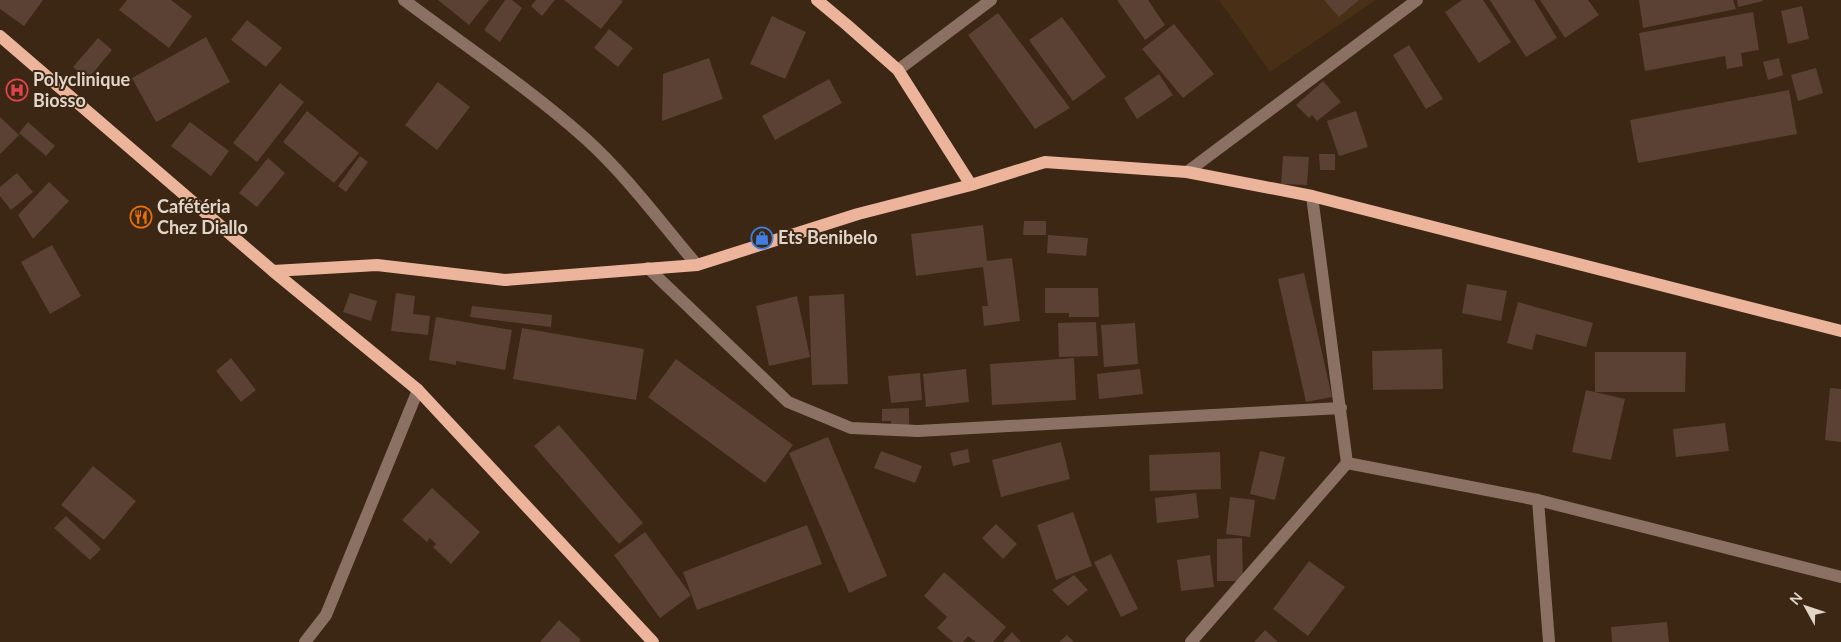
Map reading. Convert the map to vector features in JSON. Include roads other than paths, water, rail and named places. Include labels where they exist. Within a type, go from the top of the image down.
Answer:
[{"type":"main road","points":[[817,0],[898,70],[971,185]]},
{"type":"main road","points":[[0,36],[273,271],[418,390],[653,642]]},
{"type":"main road","points":[[273,271],[377,265],[505,280],[697,265],[858,214],[971,185],[1045,162],[1187,172],[1312,196],[1841,331]]},
{"type":"street","points":[[404,0],[545,105],[587,140],[625,180],[697,265]]},
{"type":"street","points":[[898,70],[992,0]]},
{"type":"street","points":[[1187,172],[1417,0]]},
{"type":"street","points":[[1191,642],[1347,463],[1312,196]]},
{"type":"street","points":[[648,268],[788,402],[850,428],[918,431],[1341,408]]},
{"type":"street","points":[[305,642],[326,615],[418,390]]},
{"type":"street","points":[[1347,463],[1538,500],[1841,577]]},
{"type":"street","points":[[1538,500],[1549,642]]},
{"type":"place","name":"Polyclinique Biosso","points":[[17,90]]},
{"type":"place","name":"Cafétéria Chez Diallo","points":[[141,217]]},
{"type":"place","name":"Ets Benibelo","points":[[762,238]]}]
